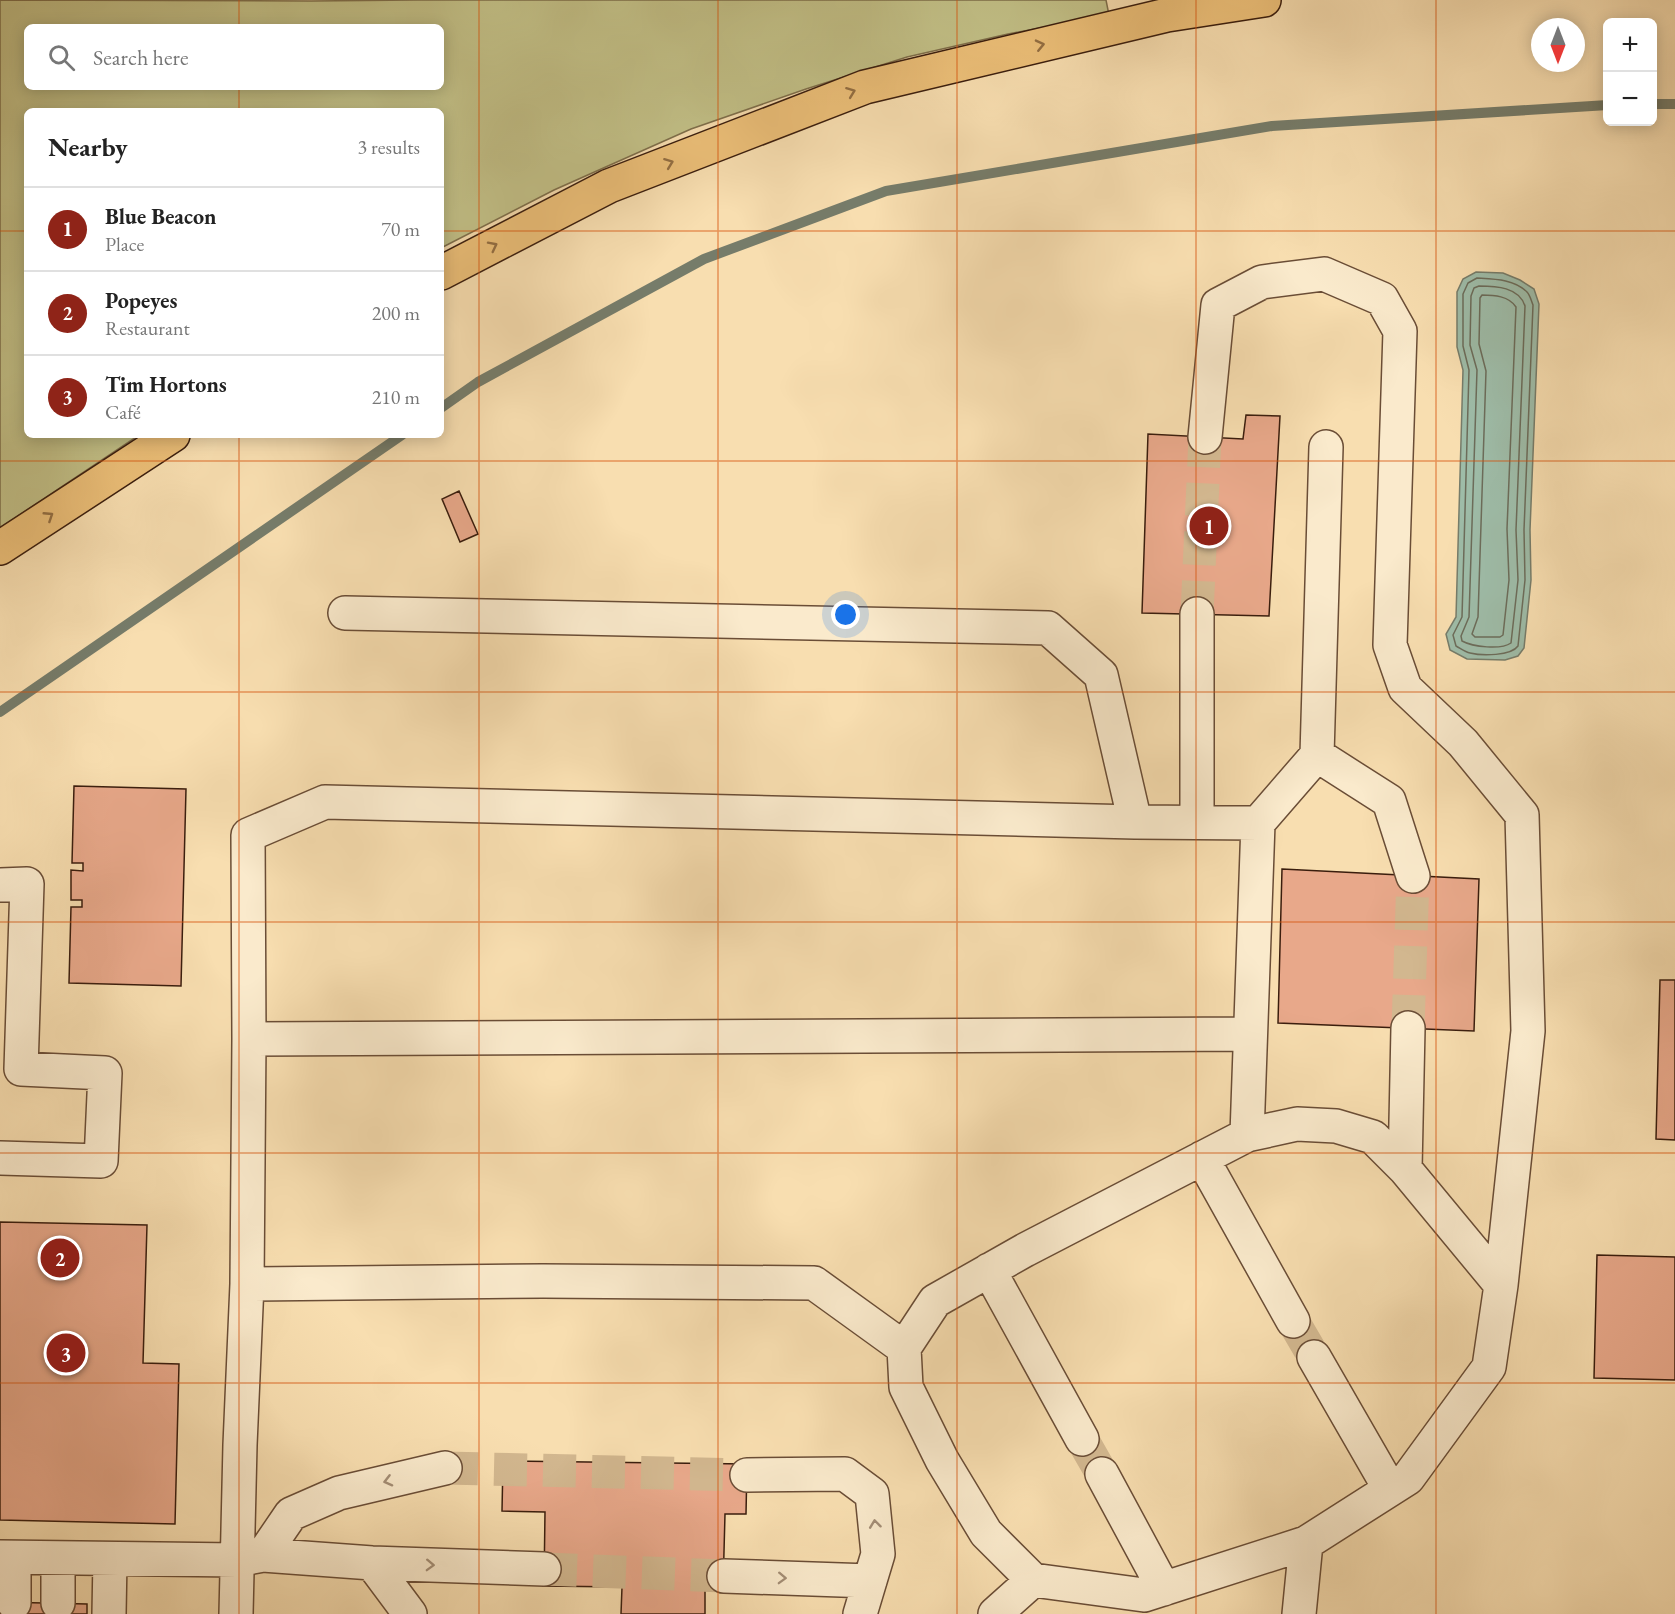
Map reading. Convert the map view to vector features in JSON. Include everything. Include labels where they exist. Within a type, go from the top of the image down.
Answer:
[{"type":"highway","points":[[444,271],[609,186],[865,87],[1167,15],[1264,0]]},
{"type":"highway","points":[[0,548],[168,438]]},
{"type":"lane","points":[[1205,437],[1218,305],[1262,282],[1324,274],[1382,298],[1400,331],[1390,645],[1405,688],[1463,743],[1522,815],[1528,1031],[1501,1286],[1489,1367],[1408,1478],[1306,1543],[1144,1595],[1033,1580],[986,1533],[942,1460],[906,1387],[904,1348],[935,1301],[1025,1250],[1247,1135],[1297,1124],[1336,1125],[1373,1137],[1405,1169],[1501,1286]]},
{"type":"lane","points":[[1247,1135],[1258,823],[1317,755],[1326,447]]},
{"type":"lane","points":[[345,613],[1048,628],[1101,675],[1135,822]]},
{"type":"lane","points":[[1197,614],[1197,822]]},
{"type":"lane","points":[[1317,755],[1389,801],[1413,876]]},
{"type":"lane","points":[[236,1614],[250,1558],[247,1284],[248,835],[325,802],[1258,823]]},
{"type":"lane","points":[[0,885],[27,885],[11,1046],[21,1070],[105,1073],[101,1161],[0,1158]]},
{"type":"lane","points":[[1405,1169],[1408,1028]]},
{"type":"lane","points":[[249,1039],[1250,1034]]},
{"type":"lane","points":[[1202,1158],[1293,1321]]},
{"type":"lane","points":[[989,1270],[1082,1439]]},
{"type":"lane","points":[[247,1284],[543,1281],[814,1283],[904,1348]]},
{"type":"lane","points":[[1314,1357],[1390,1489]]},
{"type":"lane","points":[[250,1558],[291,1514],[339,1493],[445,1468]]},
{"type":"lane","points":[[747,1475],[845,1474],[872,1494],[878,1554],[860,1614]]},
{"type":"lane","points":[[1102,1474],[1164,1589]]},
{"type":"lane","points":[[1299,1614],[1306,1543]]},
{"type":"lane","points":[[14,1603],[7,1558],[250,1558],[544,1569]]},
{"type":"lane","points":[[58,1558],[58,1603]]},
{"type":"lane","points":[[109,1614],[110,1559]]},
{"type":"lane","points":[[372,1563],[410,1614]]},
{"type":"lane","points":[[724,1576],[870,1581]]},
{"type":"lane","points":[[995,1614],[1033,1580]]},
{"type":"shaded area","points":[[0,0],[1106,0],[1109,15],[1008,34],[907,57],[691,129],[554,190],[444,246],[444,108],[24,108],[24,438],[135,438],[0,528]]},
{"type":"water","points":[[1476,272],[1503,273],[1520,280],[1534,289],[1539,304],[1530,530],[1531,580],[1524,648],[1518,656],[1505,660],[1467,659],[1450,650],[1446,634],[1456,617],[1463,370],[1457,347],[1457,292],[1463,279]]},
{"type":"building","points":[[1246,415],[1280,416],[1269,616],[1142,613],[1148,434],[1243,439]]},
{"type":"building","points":[[459,491],[478,534],[460,542],[442,499]]},
{"type":"building","points":[[74,786],[186,789],[181,986],[69,983],[71,907],[82,907],[82,900],[71,900],[71,870],[83,871],[83,863],[72,863]]},
{"type":"building","points":[[1282,869],[1479,879],[1474,1031],[1278,1023]]},
{"type":"building","points":[[1660,980],[1675,980],[1675,1140],[1656,1139]]},
{"type":"building","points":[[0,1222],[147,1225],[143,1363],[179,1364],[175,1524],[0,1520]]},
{"type":"building","points":[[1597,1255],[1675,1257],[1675,1380],[1594,1378]]},
{"type":"building","points":[[503,1461],[747,1464],[746,1514],[725,1514],[723,1589],[705,1588],[705,1614],[621,1614],[622,1587],[544,1586],[545,1512],[502,1511]]},
{"type":"building","points":[[0,1602],[87,1604],[87,1614],[0,1614]]},
{"type":"waterway","points":[[1657,104],[1675,104]]},
{"type":"waterway","points":[[444,406],[478,382],[704,259],[886,191],[1272,126],[1603,105]]},
{"type":"waterway","points":[[0,712],[398,438]]},
{"type":"tunnel","points":[[1197,614],[1205,437]]},
{"type":"tunnel","points":[[1408,1028],[1413,876]]},
{"type":"tunnel","points":[[1293,1321],[1314,1357]]},
{"type":"tunnel","points":[[1082,1439],[1102,1474]]},
{"type":"tunnel","points":[[445,1468],[747,1475]]},
{"type":"tunnel","points":[[544,1569],[724,1576]]},
{"type":"place","name":"Blue Beacon","points":[[1209,526]]},
{"type":"place","name":"Popeyes","points":[[60,1258]]},
{"type":"place","name":"Tim Hortons","points":[[66,1353]]}]
